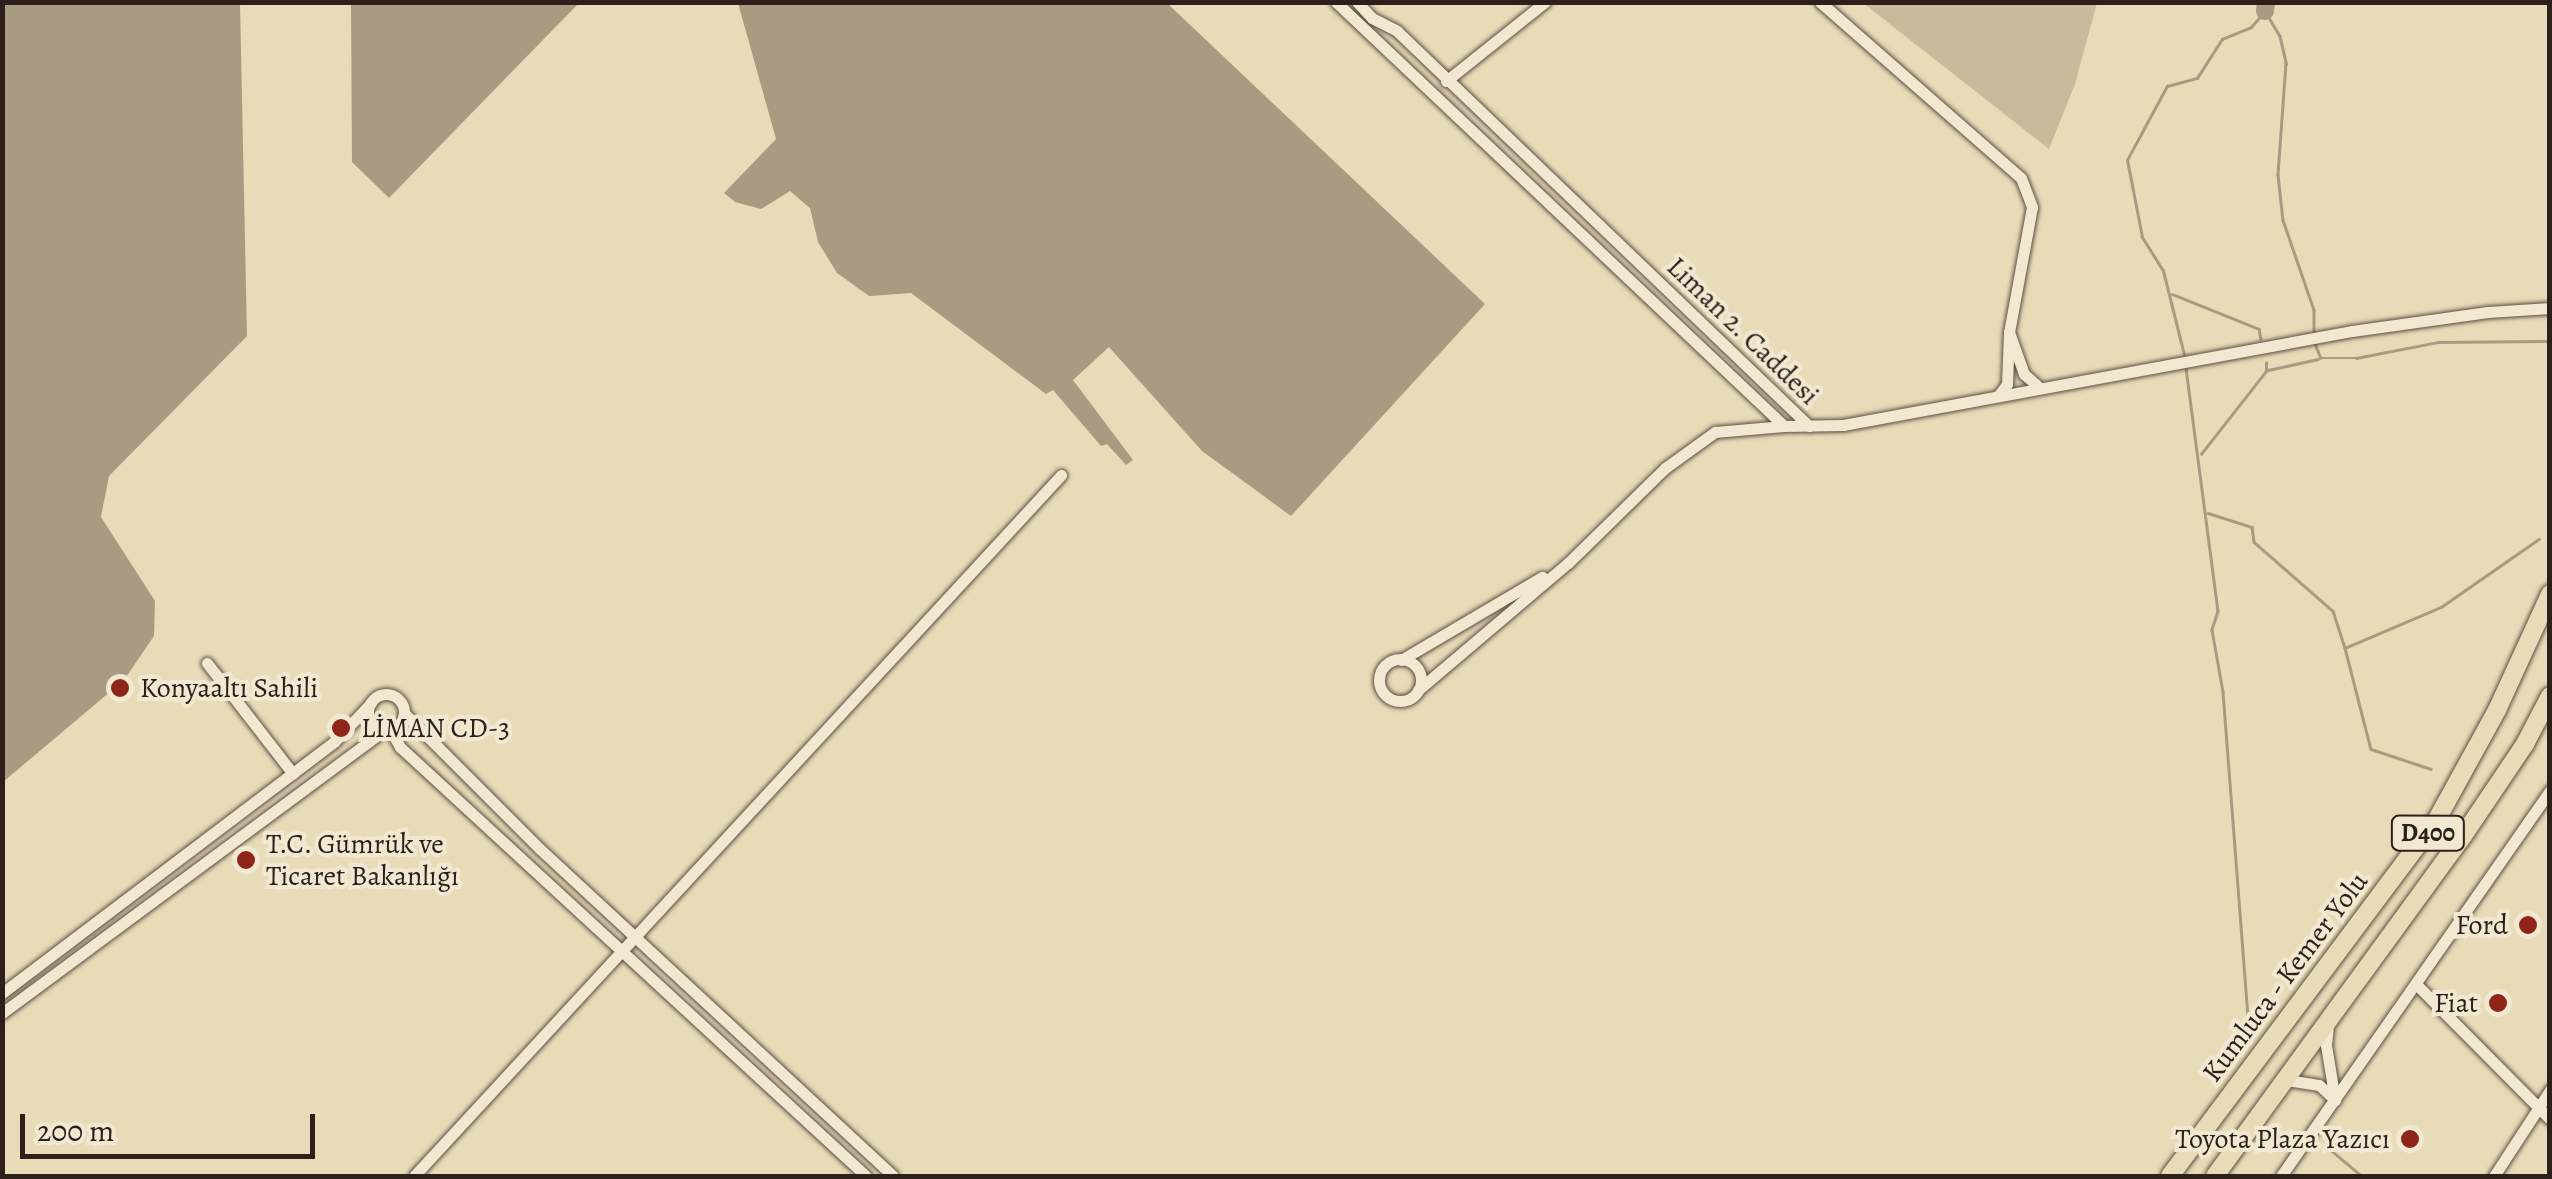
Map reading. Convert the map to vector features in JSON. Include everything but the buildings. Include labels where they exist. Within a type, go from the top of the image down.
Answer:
[{"type":"highway","name":"Kumluca - Kemer Yolu","points":[[2170,1176],[2436,821],[2498,710],[2550,594]]},
{"type":"highway","name":"D400","points":[[2215,1176],[2474,821],[2525,744],[2550,696]]},
{"type":"street","name":"Liman 2. Caddesi","points":[[1336,2],[1784,426],[1809,426]]},
{"type":"street","name":"Liman 2. Caddesi","points":[[1356,2],[1372,18],[1397,31],[1809,426]]},
{"type":"street","points":[[1368,33],[1380,2]]},
{"type":"street","points":[[1446,81],[1545,2]]},
{"type":"street","points":[[1820,2],[2021,178],[2032,207],[2010,310],[2007,384],[1998,396]]},
{"type":"street","points":[[1444,104],[1456,90]]},
{"type":"street","points":[[1676,324],[1688,311]]},
{"type":"street","points":[[1809,426],[1843,425],[2336,334],[2488,312],[2548,312]]},
{"type":"street","points":[[2009,332],[2024,374],[2040,388]]},
{"type":"street","points":[[1568,563],[1383,668],[1380,688],[1389,698],[1402,701],[1418,690],[1568,563],[1665,468],[1714,432],[1784,426]]},
{"type":"street","points":[[414,1176],[1061,475]]},
{"type":"street","points":[[1401,660],[1418,670],[1418,690]]},
{"type":"street","points":[[207,663],[293,774]]},
{"type":"street","points":[[2,993],[334,742],[371,702],[382,695],[393,696],[412,726],[540,849],[894,1176]]},
{"type":"street","points":[[371,702],[369,718],[388,730],[400,747],[866,1176]]},
{"type":"street","points":[[2,1013],[400,724],[404,713]]},
{"type":"street","points":[[2281,1176],[2550,791]]},
{"type":"street","points":[[527,862],[540,849]]},
{"type":"street","points":[[2417,986],[2550,1119]]},
{"type":"street","points":[[2328,1026],[2326,1046],[2335,1100]]},
{"type":"street","points":[[2287,1080],[2320,1086],[2335,1100]]},
{"type":"street","points":[[2494,1176],[2536,1106],[2550,1090]]},
{"type":"shaded area","points":[[3,2],[240,3],[247,336],[109,476],[101,517],[155,601],[154,636],[124,680],[3,782]]},
{"type":"shaded area","points":[[351,2],[579,3],[389,198],[352,162]]},
{"type":"shaded area","points":[[738,3],[1167,3],[1485,304],[1291,516],[1202,451],[1109,347],[1073,380],[1133,460],[1126,465],[1107,444],[1101,446],[1053,390],[1046,394],[911,293],[869,296],[837,273],[818,242],[810,208],[790,191],[761,209],[735,202],[724,193],[776,139]]},
{"type":"shaded area","points":[[1863,3],[2097,3],[2075,84],[2049,149]]},
{"type":"waterway","points":[[2265,11],[2266,2]]},
{"type":"waterway","points":[[2184,355],[2163,271],[2142,237],[2127,160],[2167,86],[2197,78],[2222,39],[2251,27],[2265,11],[2280,36],[2286,63],[2278,175],[2283,220],[2314,310],[2314,333]]},
{"type":"waterway","points":[[2172,294],[2259,329],[2261,339]]},
{"type":"waterway","points":[[2314,341],[2321,358],[2356,358],[2438,342],[2548,341]]},
{"type":"waterway","points":[[2268,370],[2318,359]]},
{"type":"waterway","points":[[2201,454],[2266,371],[2266,363]]},
{"type":"waterway","points":[[2186,368],[2218,611],[2212,630],[2223,692],[2248,1017]]},
{"type":"waterway","points":[[2208,513],[2252,527],[2254,542],[2333,611],[2345,648],[2441,607],[2539,539]]},
{"type":"waterway","points":[[2345,648],[2371,749],[2431,769]]},
{"type":"waterway","points":[[2332,1151],[2362,1176]]},
{"type":"place","name":"Konyaaltı Sahili","points":[[120,688]]},
{"type":"place","name":"LİMAN CD-3","points":[[341,728]]},
{"type":"place","name":"T.C. Gümrük ve Ticaret Bakanlığı","points":[[246,860]]},
{"type":"place","name":"Ford","points":[[2528,925]]},
{"type":"place","name":"Fiat","points":[[2498,1003]]},
{"type":"place","name":"Toyota Plaza Yazıcı","points":[[2410,1139]]}]
